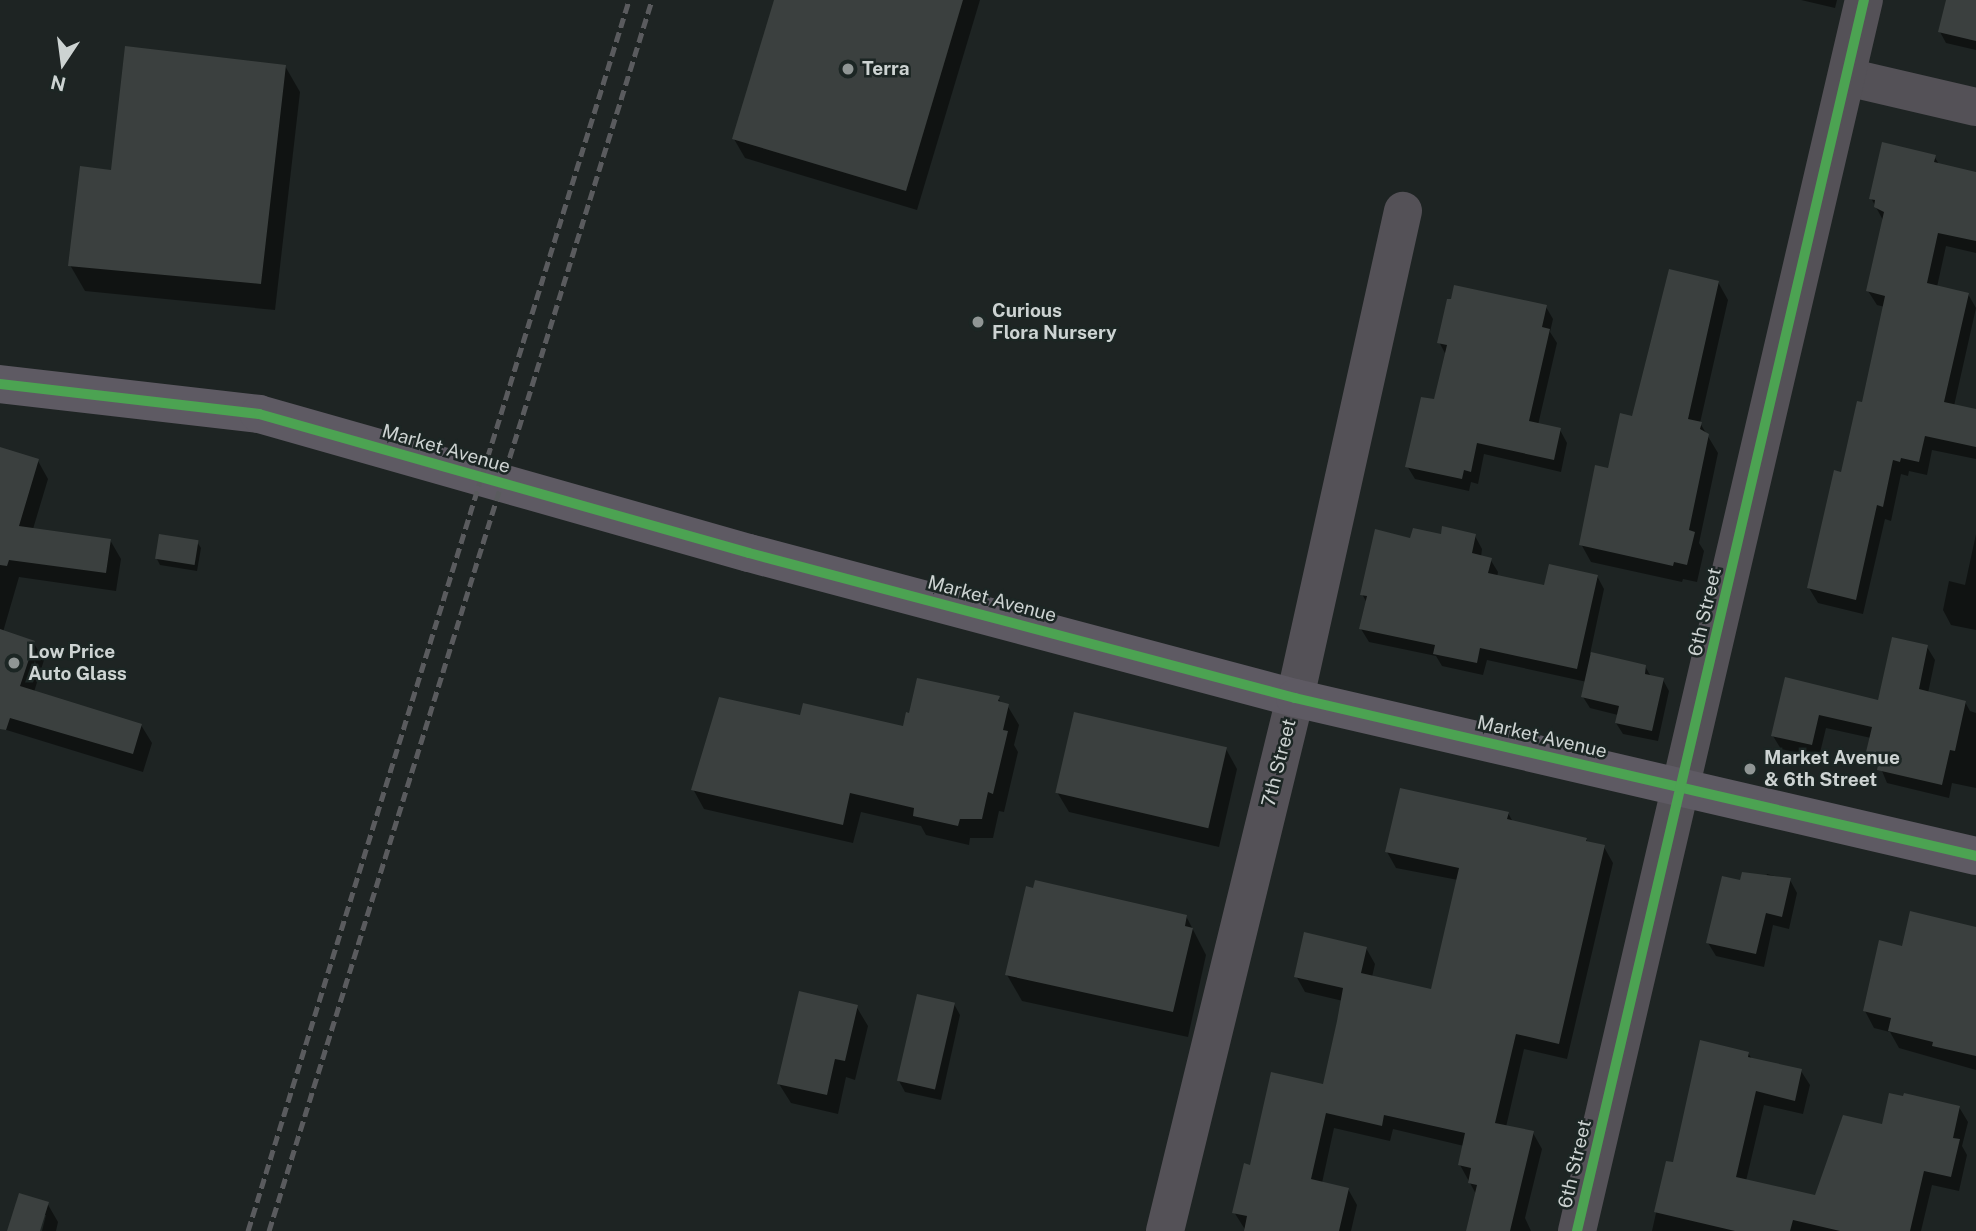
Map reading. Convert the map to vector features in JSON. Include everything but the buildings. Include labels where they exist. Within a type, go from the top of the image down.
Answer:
[{"type":"street","name":"6th Street","points":[[1577,1231],[1864,0]]},
{"type":"street","points":[[1847,77],[1976,107]]},
{"type":"street","name":"7th Street","points":[[1165,1231],[1295,698],[1403,211]]},
{"type":"street","name":"Market Avenue","points":[[0,384],[259,414],[749,554],[1295,698],[1976,856]]},
{"type":"railway","points":[[248,1231],[629,0]]},
{"type":"railway","points":[[269,1231],[652,0]]},
{"type":"cycle path","points":[[1577,1231],[1864,0]]},
{"type":"cycle path","points":[[0,384],[259,414],[749,553],[1295,698],[1976,856]]},
{"type":"place","name":"Terra","points":[[848,69]]},
{"type":"place","name":"Curious Flora Nursery","points":[[978,322]]},
{"type":"place","name":"Low Price Auto Glass","points":[[14,663]]},
{"type":"place","name":"Market Avenue & 6th Street","points":[[1750,769]]}]
